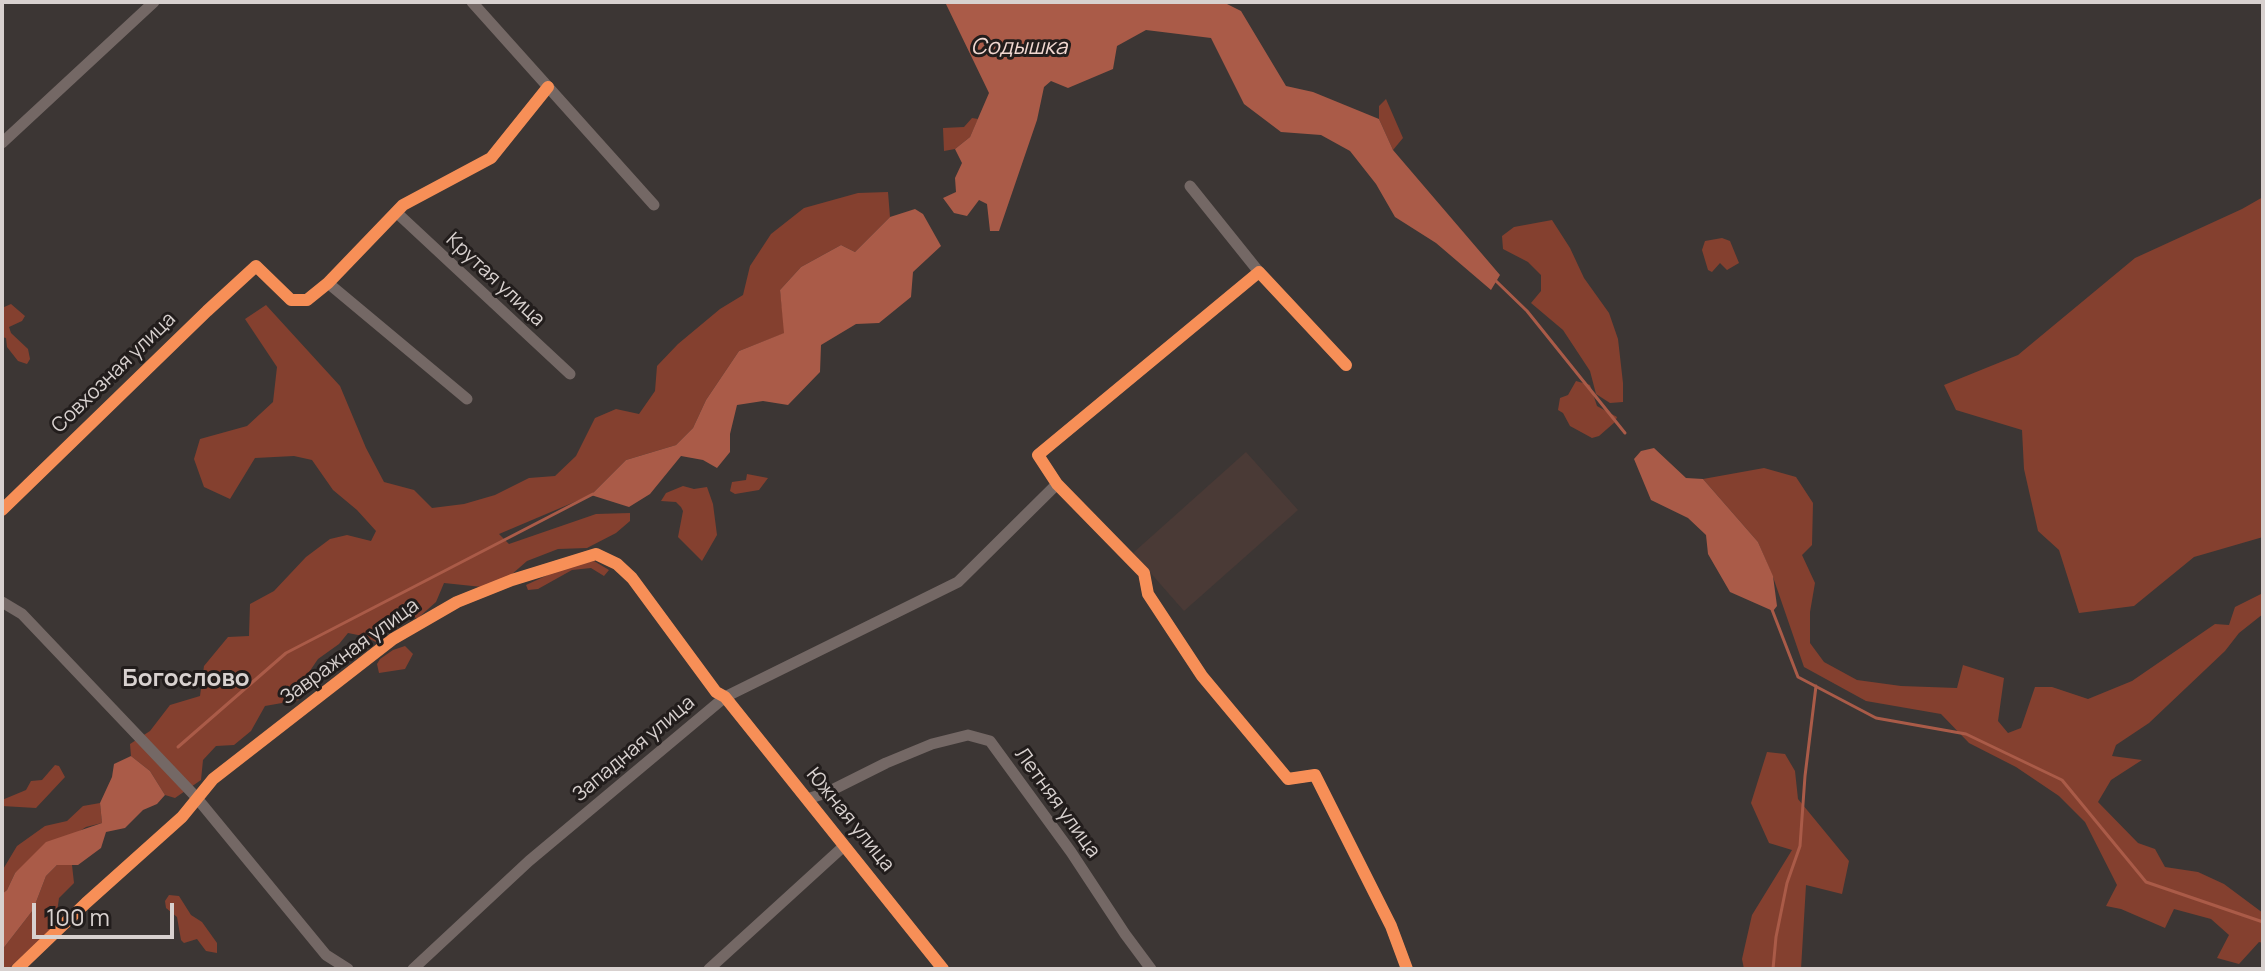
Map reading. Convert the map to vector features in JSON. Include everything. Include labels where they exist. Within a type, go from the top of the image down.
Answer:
[{"type":"street","points":[[2,143],[154,2]]},
{"type":"street","points":[[472,2],[654,205]]},
{"type":"street","points":[[467,399],[328,283],[403,205],[491,158],[548,87]]},
{"type":"street","points":[[1190,186],[1259,272],[1346,365]]},
{"type":"street","name":"Крутая улица","points":[[396,212],[570,374]]},
{"type":"street","name":"Совхозная улица","points":[[2,510],[256,266],[291,300],[307,300],[328,283]]},
{"type":"street","points":[[1259,272],[1038,455],[1057,484],[1144,573],[1148,594],[1202,676],[1288,779],[1315,775],[1391,926],[1407,969]]},
{"type":"street","name":"Западная улица","points":[[413,969],[529,861],[725,697],[958,582],[1057,484]]},
{"type":"street","name":"Завражная улица","points":[[17,969],[182,817],[213,779],[393,639],[457,602],[512,580],[596,554],[617,564],[632,578],[716,692],[725,697]]},
{"type":"street","points":[[2,602],[22,614],[196,797],[326,955],[348,969]]},
{"type":"street","name":"Южная улица","points":[[725,697],[940,968]]},
{"type":"street","name":"Летняя улица","points":[[807,799],[932,744],[968,735],[990,741],[1151,969]]},
{"type":"street","points":[[709,969],[844,846]]},
{"type":"shaded area","points":[[1386,99],[1403,138],[1393,150],[1379,119],[1379,106]]},
{"type":"shaded area","points":[[972,118],[978,119],[970,137],[955,149],[944,151],[943,128],[964,127]]},
{"type":"shaded area","points":[[888,192],[890,217],[855,252],[841,245],[801,267],[780,290],[785,333],[739,351],[706,400],[693,428],[676,445],[626,460],[591,495],[499,534],[509,544],[596,514],[630,513],[630,521],[616,533],[587,548],[558,549],[527,561],[511,575],[482,587],[444,583],[436,602],[418,618],[401,616],[378,643],[348,633],[339,644],[318,659],[301,684],[299,700],[265,706],[251,731],[234,745],[216,746],[203,760],[201,780],[175,798],[165,795],[150,771],[131,756],[130,744],[150,731],[170,705],[200,696],[204,666],[228,637],[249,636],[250,604],[274,591],[306,557],[330,539],[347,535],[371,541],[376,531],[333,490],[312,460],[294,456],[255,458],[230,499],[204,487],[194,459],[200,439],[247,426],[273,402],[277,367],[245,319],[266,305],[340,386],[384,482],[414,490],[432,508],[464,504],[495,495],[529,478],[555,476],[576,456],[595,418],[616,409],[639,414],[655,391],[657,366],[720,309],[743,295],[750,266],[771,234],[804,208],[858,193]]},
{"type":"shaded area","points":[[2263,197],[2263,537],[2194,557],[2134,606],[2079,613],[2059,550],[2038,531],[2024,469],[2022,430],[1956,410],[1944,385],[2018,355],[2135,258]]},
{"type":"shaded area","points":[[1552,220],[1584,278],[1609,313],[1618,339],[1623,402],[1610,403],[1596,394],[1590,371],[1563,330],[1531,303],[1541,291],[1541,275],[1528,262],[1503,249],[1502,236],[1514,227]]},
{"type":"shaded area","points":[[1722,238],[1730,241],[1739,263],[1727,270],[1720,263],[1712,272],[1708,270],[1702,250],[1705,241]]},
{"type":"shaded area","points":[[11,304],[25,316],[22,321],[9,327],[11,333],[28,349],[30,359],[27,364],[18,361],[7,347],[6,338],[2,337],[2,308]]},
{"type":"shaded area","points":[[1576,381],[1590,385],[1597,406],[1617,417],[1599,436],[1592,438],[1570,426],[1558,410],[1560,398],[1568,395]]},
{"type":"shaded area","points":[[1246,452],[1298,510],[1184,611],[1133,553]]},
{"type":"shaded area","points":[[1764,468],[1796,477],[1813,503],[1812,545],[1802,555],[1815,583],[1810,612],[1810,643],[1824,662],[1857,680],[1901,686],[1957,688],[1963,665],[2004,678],[1998,721],[2008,733],[2021,728],[2035,687],[2052,687],[2088,699],[2132,681],[2215,624],[2229,625],[2235,607],[2263,593],[2263,614],[2239,633],[2225,651],[2149,723],[2116,745],[2112,756],[2142,760],[2111,780],[2098,802],[2138,843],[2155,849],[2165,867],[2198,872],[2224,884],[2263,913],[2263,943],[2259,942],[2239,964],[2217,958],[2229,935],[2211,919],[2174,909],[2165,928],[2121,909],[2106,906],[2117,885],[2085,822],[2059,796],[2016,767],[1969,743],[1941,714],[1866,701],[1804,667],[1758,542],[1703,479]]},
{"type":"shaded area","points":[[747,474],[768,478],[759,490],[735,494],[730,491],[732,482],[746,480]]},
{"type":"shaded area","points":[[683,486],[694,489],[707,487],[713,504],[717,535],[702,561],[678,537],[681,507],[676,502],[661,501],[666,493]]},
{"type":"shaded area","points":[[594,561],[609,570],[604,576],[591,568],[572,570],[538,589],[528,590],[526,585],[565,567]]},
{"type":"shaded area","points":[[405,646],[413,654],[405,669],[379,673],[377,664],[380,659]]},
{"type":"shaded area","points":[[1767,752],[1785,754],[1795,771],[1798,799],[1849,861],[1842,894],[1806,885],[1801,969],[1744,969],[1742,959],[1752,915],[1792,850],[1769,843],[1751,803]]},
{"type":"shaded area","points":[[55,765],[59,766],[65,777],[36,808],[2,806],[2,800],[26,790],[31,781],[42,780]]},
{"type":"shaded area","points":[[100,803],[102,823],[86,827],[15,873],[2,894],[2,871],[17,846],[45,826],[67,821],[83,806]]},
{"type":"shaded area","points":[[58,864],[72,865],[74,883],[59,898],[55,926],[8,969],[2,969],[2,950],[33,910],[46,876]]},
{"type":"shaded area","points":[[169,895],[179,896],[191,915],[202,922],[217,943],[217,953],[206,951],[197,939],[184,943],[181,940],[177,917],[166,908],[165,901]]},
{"type":"water","name":"Содышка","points":[[945,2],[1223,2],[1241,11],[1286,86],[1313,92],[1379,119],[1393,150],[1500,275],[1491,290],[1436,243],[1395,217],[1376,184],[1350,151],[1321,135],[1281,132],[1244,104],[1211,38],[1146,30],[1117,46],[1113,69],[1068,88],[1051,81],[1044,87],[1037,120],[999,231],[990,231],[987,204],[979,200],[967,216],[954,213],[943,198],[956,192],[955,178],[962,163],[955,149],[970,137],[989,93]]},
{"type":"water","points":[[915,209],[923,214],[941,246],[913,272],[911,297],[879,323],[856,324],[821,345],[820,372],[788,405],[763,401],[737,405],[730,434],[730,452],[717,468],[703,460],[681,456],[650,494],[629,507],[591,495],[626,460],[676,445],[693,428],[706,400],[739,351],[784,333],[780,290],[801,267],[841,245],[855,252],[890,217]]},
{"type":"water","points":[[1654,448],[1686,478],[1703,479],[1758,542],[1773,576],[1777,606],[1773,611],[1730,592],[1708,554],[1706,535],[1688,518],[1651,500],[1634,459],[1641,451]]},
{"type":"water","points":[[131,756],[150,771],[165,795],[157,804],[143,810],[125,828],[106,832],[101,848],[78,865],[57,865],[46,876],[33,910],[2,950],[2,894],[15,873],[46,842],[102,823],[100,803],[112,777],[114,764]]},
{"type":"waterway","points":[[1496,281],[1527,311],[1625,433]]},
{"type":"waterway","points":[[178,747],[286,653],[593,494]]},
{"type":"waterway","points":[[1771,607],[1798,677],[1876,718],[1966,734],[2062,780],[2146,882],[2263,922]]},
{"type":"waterway","points":[[1773,969],[1787,883],[1800,846],[1816,686]]},
{"type":"cycle path","points":[[2,510],[256,266],[291,300],[307,300],[328,283],[403,205],[491,158],[548,87]]},
{"type":"cycle path","points":[[1346,365],[1259,272],[1038,455],[1057,484],[1144,573],[1148,594],[1202,676],[1288,779],[1315,775],[1391,926],[1407,969]]},
{"type":"cycle path","points":[[17,969],[182,817],[213,779],[393,639],[457,602],[512,580],[596,554],[617,564],[632,578],[716,692],[725,697],[943,969]]},
{"type":"district","name":"Богослово","points":[[186,679]]}]
